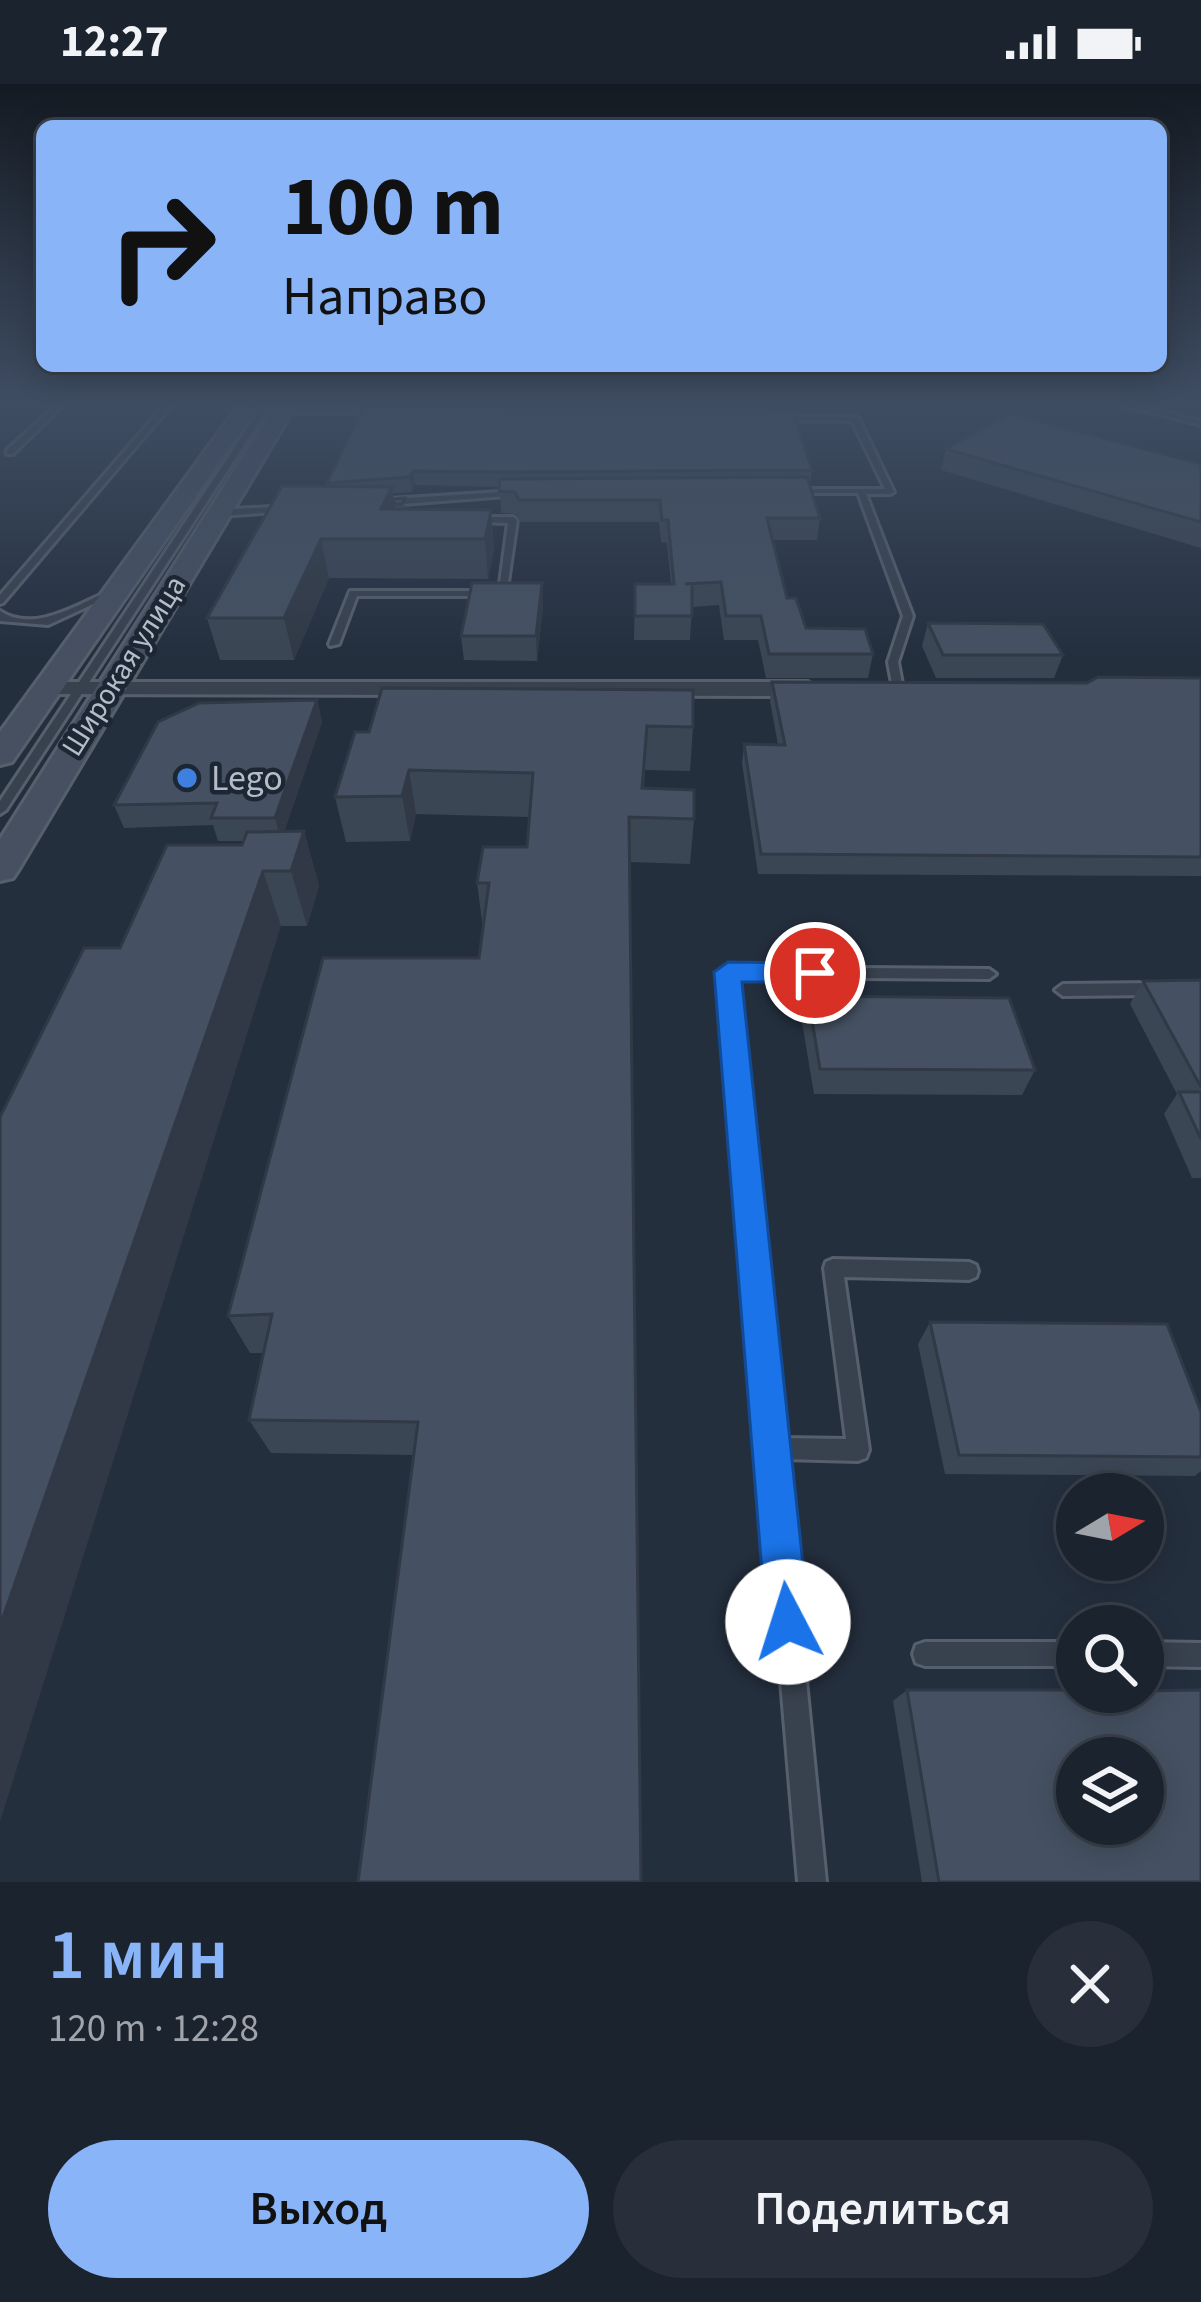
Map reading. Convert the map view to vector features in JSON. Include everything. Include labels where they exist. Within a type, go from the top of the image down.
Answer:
[{"type":"main road","name":"Широкая улица","points":[[0,755],[191,486]]},
{"type":"main road","name":"Широкая улица","points":[[0,869],[94,689],[234,486]]},
{"type":"street","points":[[46,689],[832,689]]},
{"type":"lane","points":[[0,601],[99,486]]},
{"type":"lane","name":"Широкая улица","points":[[0,810],[94,689],[227,486]]},
{"type":"lane","points":[[769,492],[890,492],[887,486]]},
{"type":"lane","points":[[861,491],[908,616],[893,662],[898,689]]},
{"type":"lane","points":[[374,502],[539,493]]},
{"type":"lane","points":[[218,513],[302,512]]},
{"type":"lane","points":[[334,644],[353,593],[503,593],[513,520],[470,520]]},
{"type":"lane","points":[[0,614],[3,620],[48,622],[74,614],[117,588]]},
{"type":"lane","points":[[812,1882],[728,972],[989,974]]},
{"type":"lane","points":[[1064,990],[1178,989]]},
{"type":"lane","points":[[772,1448],[858,1450],[833,1268],[969,1271]]},
{"type":"lane","points":[[925,1654],[1056,1654]]},
{"type":"lane","points":[[1164,1654],[1201,1655]]},
{"type":"building","points":[[282,486],[392,487],[381,509],[491,510],[485,539],[321,539],[284,618],[207,618]]},
{"type":"building","points":[[499,486],[810,486],[820,518],[767,518],[787,598],[796,598],[806,628],[865,629],[873,654],[769,654],[761,616],[726,616],[721,582],[685,584],[692,584],[692,616],[635,616],[635,584],[674,584],[668,520],[662,520],[660,500],[519,500],[515,492],[499,491]]},
{"type":"building","points":[[1075,486],[1201,486],[1201,522]]},
{"type":"building","points":[[472,583],[542,583],[536,636],[461,636]]},
{"type":"building","points":[[928,623],[1043,624],[1063,655],[943,655]]},
{"type":"building","points":[[1098,677],[1201,678],[1201,857],[761,854],[744,744],[785,745],[772,682],[1087,683]]},
{"type":"building","points":[[382,688],[693,690],[693,727],[647,726],[642,788],[694,790],[694,819],[629,817],[641,1882],[358,1882],[418,1422],[249,1420],[272,1314],[228,1316],[323,958],[479,958],[489,883],[477,883],[483,847],[527,847],[533,773],[409,770],[402,796],[335,797],[355,732],[369,732]]},
{"type":"building","points":[[317,700],[275,818],[211,818],[217,803],[114,805],[158,722],[199,703]]},
{"type":"building","points":[[304,831],[291,871],[263,871],[0,1626],[0,1117],[84,948],[120,948],[167,845],[242,845],[247,832]]},
{"type":"building","points":[[1201,980],[1201,1087],[1143,981]]},
{"type":"building","points":[[808,996],[1009,998],[1035,1070],[820,1069]]},
{"type":"building","points":[[1179,1092],[1201,1092],[1201,1139]]},
{"type":"building","points":[[930,1322],[1167,1324],[1201,1412],[1201,1457],[959,1455]]},
{"type":"building","points":[[907,1690],[1056,1690],[1056,1713],[1164,1713],[1164,1691],[1201,1690],[1201,1882],[939,1882]]},
{"type":"place","name":"Lego","points":[[187,778]]},
{"type":"route","points":[[788,1622],[728,972],[815,973]]}]
